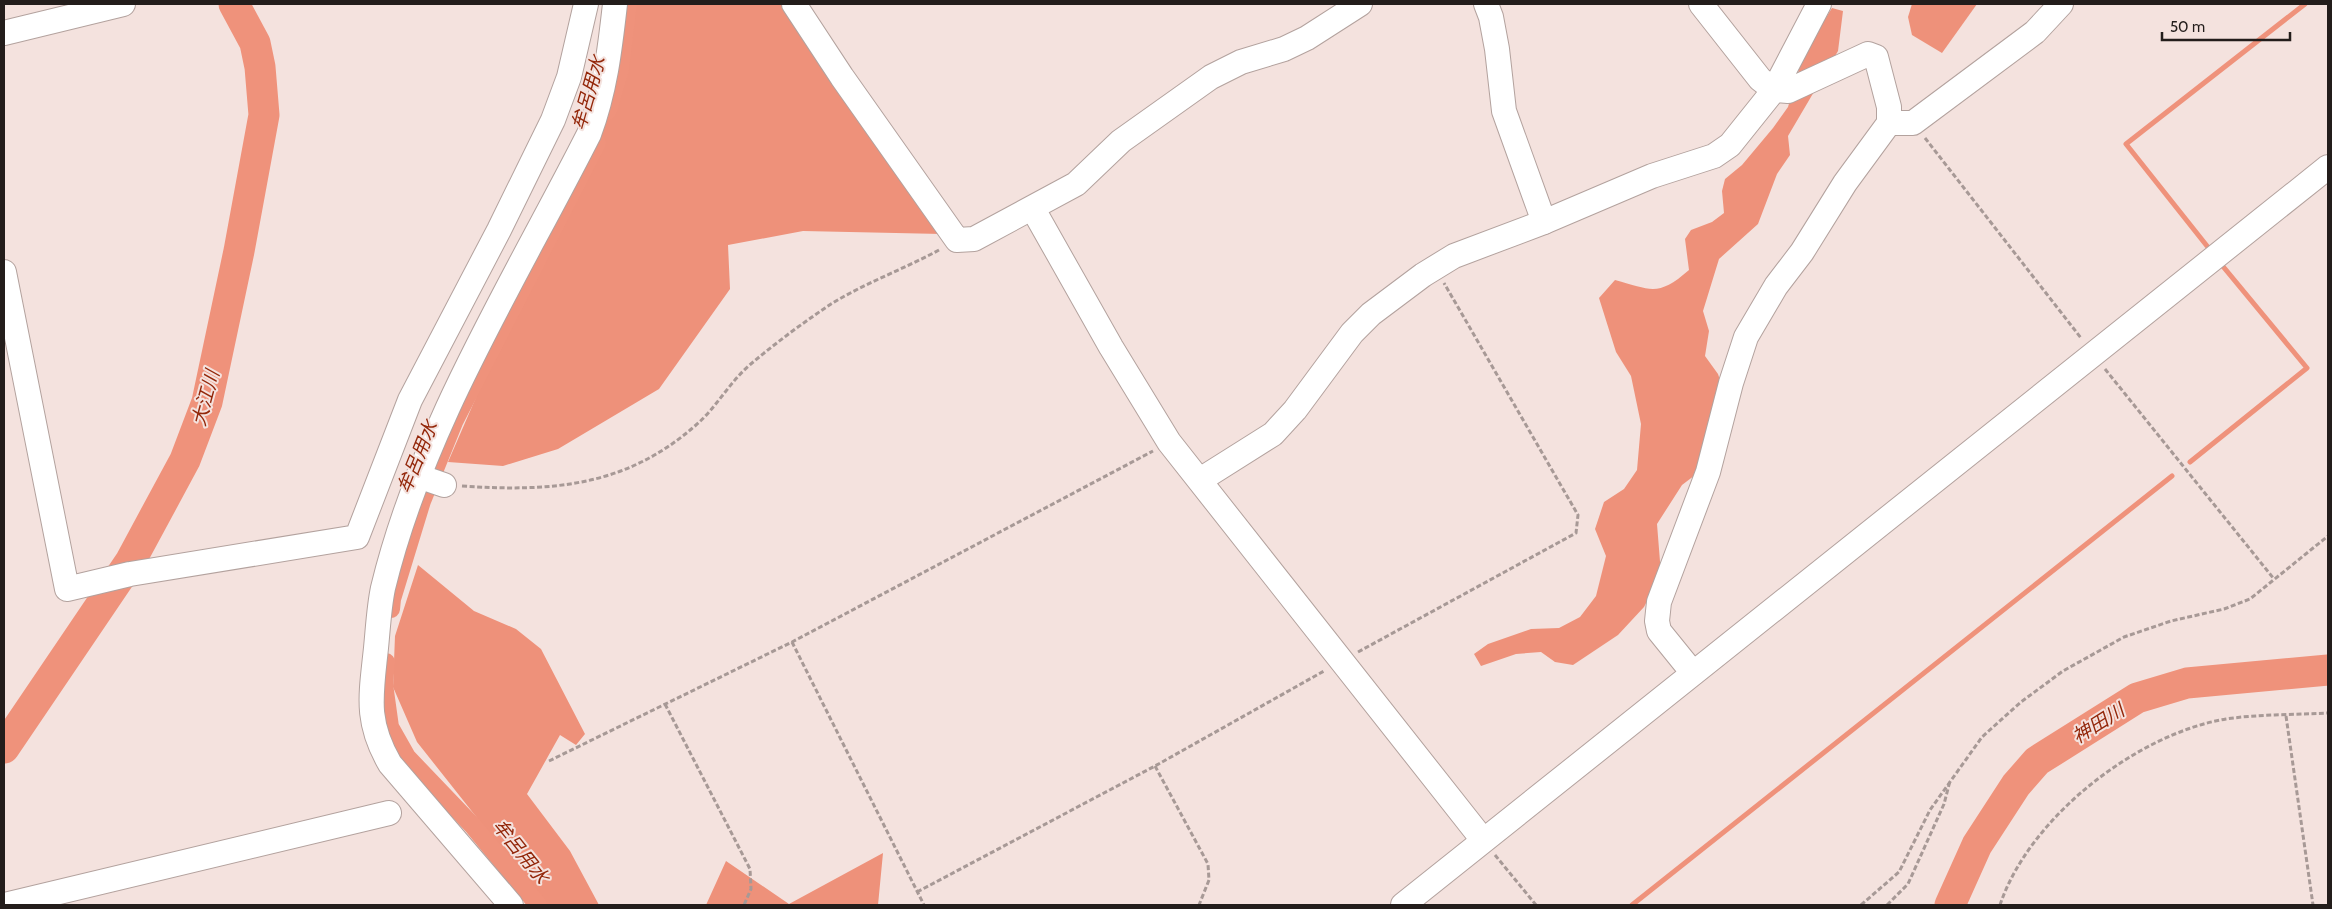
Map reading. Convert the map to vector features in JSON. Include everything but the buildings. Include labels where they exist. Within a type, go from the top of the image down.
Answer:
[{"type":"street","points":[[4,33],[124,4]]},
{"type":"street","points":[[4,272],[67,589],[130,574],[357,537],[410,400],[499,230],[553,120],[569,77],[586,4]]},
{"type":"street","points":[[511,905],[390,764],[379,744],[372,723],[371,699],[383,589],[491,322],[589,134],[601,103],[608,71],[615,4]]},
{"type":"street","points":[[794,4],[842,77],[958,240],[974,239],[1033,209],[1076,184],[1122,141],[1211,77],[1241,62],[1292,46],[1360,4]]},
{"type":"street","points":[[1486,4],[1491,16],[1497,49],[1504,110],[1544,222]]},
{"type":"street","points":[[1693,673],[1659,631],[1657,621],[1659,602],[1708,472],[1731,384],[1746,336],[1776,286],[1802,252],[1845,184],[1889,123],[1890,107],[1876,56],[1868,54],[1788,91],[1774,90],[1760,79],[1701,4]]},
{"type":"street","points":[[1200,480],[1273,434],[1295,410],[1352,333],[1371,314],[1422,275],[1454,256],[1544,222],[1652,176],[1714,156],[1730,145],[1774,90],[1819,4]]},
{"type":"street","points":[[1889,123],[1913,123],[2035,32],[2061,4]]},
{"type":"street","points":[[1403,905],[2328,167]]},
{"type":"street","points":[[1033,209],[1111,347],[1169,442],[1484,840]]},
{"type":"street","points":[[5,905],[389,813]]},
{"type":"path","points":[[1913,123],[2093,354],[2274,579]]},
{"type":"path","points":[[428,480],[504,489],[564,486],[608,477],[643,462],[670,446],[698,424],[751,364],[808,320],[832,304],[958,240]]},
{"type":"path","points":[[549,761],[792,642],[1169,442]]},
{"type":"path","points":[[1861,905],[1899,872],[1930,810],[1982,736],[2021,702],[2063,671],[2124,637],[2171,621],[2224,609],[2250,599],[2328,536]]},
{"type":"path","points":[[792,642],[924,905]]},
{"type":"path","points":[[665,704],[750,870],[751,889],[744,905]]},
{"type":"path","points":[[2000,905],[2005,891],[2038,836],[2074,798],[2129,756],[2176,732],[2226,719],[2328,713]]},
{"type":"path","points":[[2286,716],[2313,905]]},
{"type":"path","points":[[1155,766],[1208,864],[1209,880],[1199,905]]},
{"type":"path","points":[[1887,905],[1908,884],[1944,804],[1951,778]]},
{"type":"path","points":[[1484,840],[1536,905]]},
{"type":"shaded area","points":[[636,4],[784,4],[942,234],[803,231],[728,245],[730,289],[659,389],[558,449],[503,466],[448,462],[510,319],[559,226],[603,123],[631,36]]},
{"type":"shaded area","points":[[1912,4],[1977,4],[1942,53],[1912,35],[1908,17]]},
{"type":"shaded area","points":[[1832,8],[1843,11],[1838,51],[1788,136],[1790,155],[1777,174],[1758,224],[1719,259],[1703,311],[1709,331],[1705,356],[1718,374],[1724,392],[1703,469],[1682,485],[1657,524],[1661,574],[1644,607],[1618,635],[1573,665],[1555,662],[1541,652],[1516,654],[1481,666],[1474,654],[1488,644],[1531,629],[1559,628],[1580,617],[1596,596],[1606,556],[1595,529],[1604,502],[1624,489],[1637,470],[1641,424],[1631,376],[1616,352],[1599,298],[1615,280],[1646,288],[1662,288],[1689,270],[1685,239],[1691,230],[1712,222],[1724,213],[1722,191],[1725,179],[1742,165],[1788,107],[1804,52]]},
{"type":"shaded area","points":[[418,565],[474,611],[516,629],[541,649],[585,734],[576,745],[560,735],[527,794],[570,851],[599,905],[546,905],[417,742],[393,687],[395,636]]},
{"type":"shaded area","points":[[883,853],[878,905],[706,905],[726,861],[789,904]]},
{"type":"waterway","name":"大江川","points":[[4,748],[130,562],[185,460],[207,402],[239,251],[264,115],[260,67],[255,43],[234,4]]},
{"type":"waterway","name":"牟呂用水","points":[[608,111],[620,70],[628,4]]},
{"type":"waterway","points":[[2207,246],[2126,144],[2305,4]]},
{"type":"waterway","name":"牟呂用水","points":[[391,609],[392,599],[422,501],[454,422],[597,143]]},
{"type":"waterway","points":[[2190,462],[2307,368],[2221,264]]},
{"type":"waterway","points":[[1632,905],[2172,476]]},
{"type":"waterway","name":"牟呂用水","points":[[386,662],[384,684],[390,727],[407,757],[473,826],[538,905]]},
{"type":"waterway","name":"神田川","points":[[1950,905],[1977,845],[2016,785],[2037,761],[2137,698],[2187,683],[2328,670]]}]
